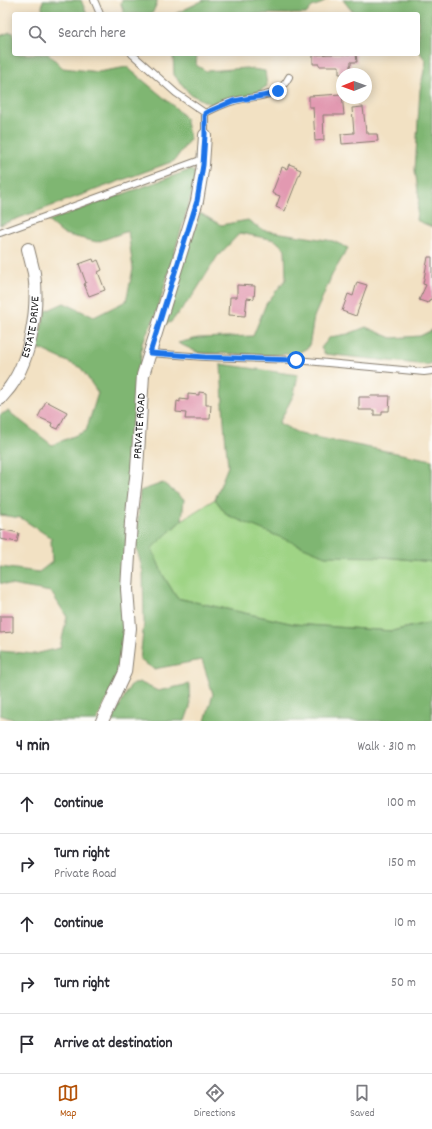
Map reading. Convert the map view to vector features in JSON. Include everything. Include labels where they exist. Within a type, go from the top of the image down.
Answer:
[{"type":"street","name":"PRIVATE ROAD","points":[[102,721],[125,672],[130,628],[127,589],[131,522],[143,374],[197,201],[205,135]]},
{"type":"street","name":"ESTATE DRIVE","points":[[0,399],[11,387],[22,363],[29,344],[33,324],[35,305],[34,274],[28,249]]},
{"type":"lane","points":[[94,0],[99,12]]},
{"type":"lane","points":[[134,56],[176,94],[205,113]]},
{"type":"lane","points":[[205,113],[233,101],[268,95],[278,91],[286,84],[289,77]]},
{"type":"lane","points":[[205,113],[205,135]]},
{"type":"lane","points":[[0,233],[203,159]]},
{"type":"lane","points":[[150,353],[296,360],[432,371]]},
{"type":"green space","points":[[43,0],[81,0],[86,12],[44,12],[42,8]]},
{"type":"green space","points":[[122,0],[157,0],[153,12],[123,12],[121,4]]},
{"type":"green space","points":[[204,0],[325,0],[323,3],[312,7],[308,12],[179,12]]},
{"type":"green space","points":[[343,0],[432,0],[432,227],[416,220],[419,198],[415,170],[420,90],[426,61],[420,53],[420,12],[356,12],[351,10]]},
{"type":"green space","points":[[12,32],[12,56],[51,56],[63,68],[98,72],[127,67],[175,107],[185,118],[190,139],[174,161],[0,225],[0,36]]},
{"type":"green space","points":[[173,56],[197,56],[196,65],[206,71],[246,68],[265,71],[267,86],[255,94],[212,105],[190,94],[174,75]]},
{"type":"green space","points":[[190,170],[195,172],[194,186],[156,315],[142,343],[122,587],[124,643],[121,668],[97,721],[18,721],[0,715],[0,651],[35,654],[60,648],[67,617],[51,592],[0,583],[0,567],[39,572],[52,562],[51,538],[21,518],[0,515],[0,415],[8,411],[52,445],[86,431],[98,393],[81,368],[36,347],[46,311],[64,303],[94,317],[126,301],[133,269],[128,231],[97,242],[63,234],[48,221]]},
{"type":"green space","points":[[200,213],[221,225],[248,220],[262,230],[333,241],[348,248],[332,275],[314,317],[309,347],[298,353],[272,355],[199,353],[178,343],[198,338],[253,336],[266,304],[286,279],[285,249],[275,240],[240,233],[217,257],[194,294],[171,322],[162,326]]},
{"type":"green space","points":[[366,327],[392,338],[420,336],[432,330],[432,363],[427,365],[325,354],[321,348],[330,337],[348,334]]},
{"type":"green space","points":[[221,364],[298,375],[294,394],[279,423],[300,434],[432,460],[432,562],[384,557],[325,556],[227,515],[215,499],[228,466]]},
{"type":"green space","points":[[163,483],[184,499],[182,520],[152,548],[163,575],[177,598],[294,624],[392,631],[432,622],[432,721],[205,721],[213,694],[202,660],[154,669],[140,660],[144,622],[143,572],[136,546],[140,491]]},
{"type":"green space","points":[[215,499],[227,515],[384,557],[432,562],[432,622],[392,631],[294,624],[177,598],[163,575],[151,548],[182,520]]},
{"type":"green space","points":[[139,682],[158,691],[189,684],[190,707],[185,721],[112,721],[130,686]]},
{"type":"building","points":[[313,56],[356,56],[357,62],[351,62],[350,68],[339,68],[339,66],[319,66],[319,64],[313,64]]},
{"type":"building","points":[[336,94],[336,104],[343,104],[344,115],[323,115],[324,140],[315,141],[313,107],[309,107],[309,96]]},
{"type":"building","points":[[363,107],[366,132],[368,132],[368,134],[377,134],[378,141],[342,144],[341,134],[354,133],[352,108]]},
{"type":"building","points":[[289,164],[301,170],[285,211],[276,207],[280,196],[272,193],[282,167],[287,169]]},
{"type":"building","points":[[428,257],[432,257],[432,300],[430,299],[428,303],[419,300],[426,285],[423,284]]},
{"type":"building","points":[[93,259],[94,262],[98,260],[102,270],[98,272],[105,290],[89,296],[79,264]]},
{"type":"building","points":[[357,282],[367,285],[356,316],[342,311],[348,294],[353,296]]},
{"type":"building","points":[[237,285],[255,286],[254,299],[247,298],[245,316],[229,315],[230,297],[237,297]]},
{"type":"building","points":[[199,392],[206,393],[206,405],[211,405],[210,419],[185,419],[186,413],[176,412],[177,401],[180,402],[180,399],[188,400],[188,394],[199,395]]},
{"type":"building","points":[[390,396],[389,411],[382,411],[382,415],[374,415],[374,410],[359,410],[359,397]]},
{"type":"building","points":[[46,401],[67,412],[58,429],[51,426],[52,423],[38,417]]},
{"type":"building","points":[[0,529],[19,533],[17,542],[0,539]]},
{"type":"building","points":[[0,616],[13,616],[13,632],[0,633]]},
{"type":"route","points":[[278,91],[268,95],[233,101],[205,113],[203,165],[197,201],[150,353],[205,357],[296,360]]}]
